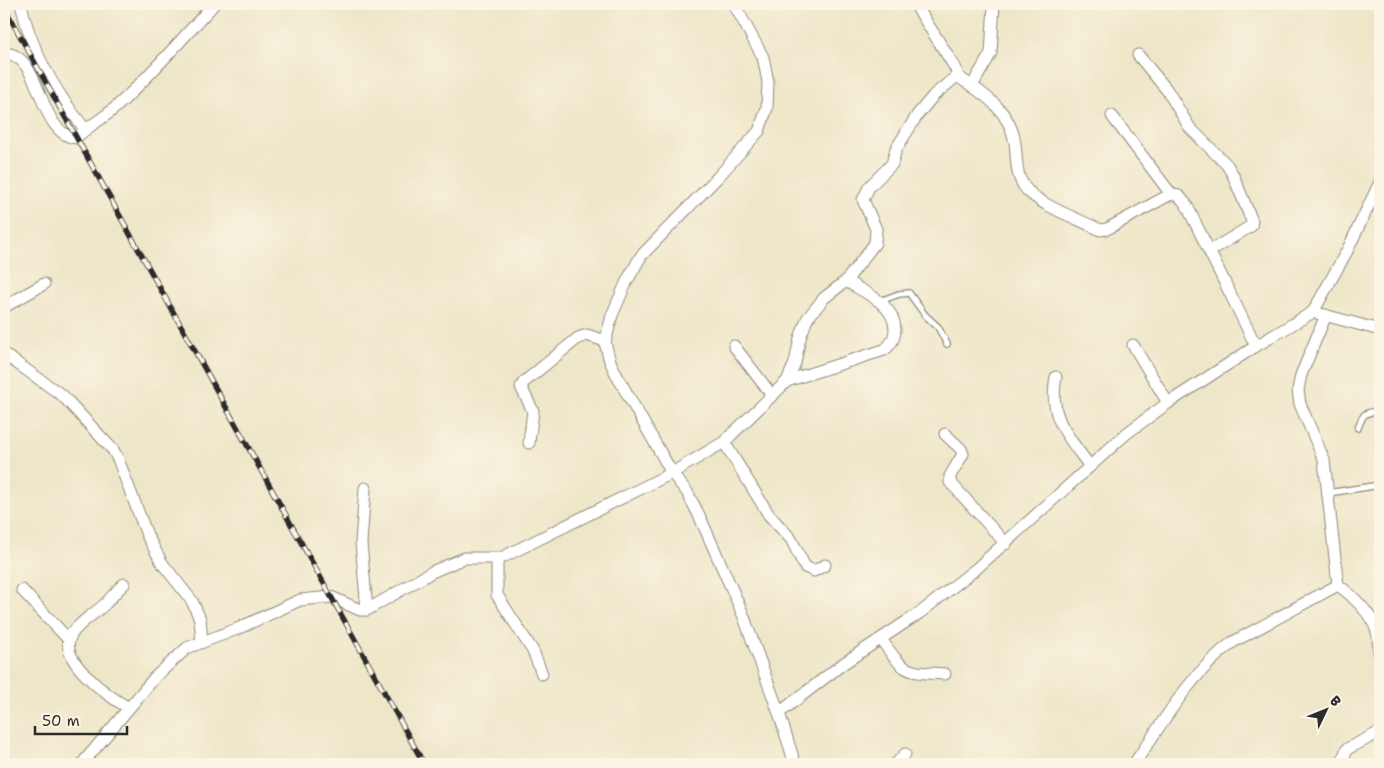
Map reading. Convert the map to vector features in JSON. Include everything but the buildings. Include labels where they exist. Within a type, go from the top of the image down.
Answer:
[{"type":"street","points":[[21,4],[27,33],[40,62],[69,109],[85,129]]},
{"type":"street","points":[[734,4],[763,57],[768,82],[768,108],[759,130],[641,256],[612,315],[606,341],[610,361],[672,474],[687,492],[718,555],[779,713],[795,764]]},
{"type":"street","points":[[915,4],[956,69],[957,76],[994,101],[1007,119],[1015,140],[1020,179],[1026,190],[1038,199],[1100,230],[1107,230],[1171,194]]},
{"type":"street","points":[[972,86],[991,52],[994,4]]},
{"type":"street","points":[[4,54],[9,54],[19,59],[28,70],[54,125],[62,134],[76,138],[85,129],[106,116],[149,76],[210,6]]},
{"type":"street","points":[[1138,54],[1168,90],[1190,128],[1227,165],[1252,221],[1251,226],[1210,251]]},
{"type":"street","points":[[787,381],[795,364],[800,338],[807,320],[824,298],[846,281],[874,243],[876,229],[863,200],[869,187],[892,164],[896,149],[918,114],[934,95],[957,76]]},
{"type":"street","points":[[1112,116],[1171,194],[1179,196],[1186,204],[1256,346]]},
{"type":"street","points":[[779,713],[844,663],[921,612],[1006,544],[1089,465],[1127,433],[1168,403],[1256,346],[1313,312],[1347,251],[1380,182]]},
{"type":"street","points":[[82,764],[155,677],[187,648],[300,600],[312,597],[331,597],[360,610],[367,610],[432,572],[464,558],[497,559],[672,474],[724,442],[771,394],[787,381],[889,346],[895,333],[892,314],[880,301],[846,281]]},
{"type":"street","points":[[4,307],[44,284]]},
{"type":"street","points":[[1313,312],[1380,330]]},
{"type":"street","points":[[1326,315],[1298,390],[1300,404],[1324,460],[1338,585]]},
{"type":"street","points":[[529,443],[533,411],[521,387],[524,382],[578,338],[587,335],[606,341]]},
{"type":"street","points":[[1134,345],[1168,403]]},
{"type":"street","points":[[734,346],[771,394]]},
{"type":"street","points":[[4,354],[63,396],[113,450],[147,535],[162,563],[192,601],[200,619],[202,642]]},
{"type":"street","points":[[1056,377],[1053,393],[1055,411],[1061,427],[1089,465]]},
{"type":"street","points":[[945,434],[962,448],[963,454],[950,476],[950,482],[1006,544]]},
{"type":"street","points":[[724,442],[769,515],[791,539],[805,568],[814,571],[825,565]]},
{"type":"street","points":[[365,488],[361,542],[367,610]]},
{"type":"street","points":[[497,559],[497,595],[533,651],[542,674]]},
{"type":"street","points":[[69,640],[77,629],[124,584]]},
{"type":"street","points":[[1338,585],[1349,592],[1367,614],[1377,631],[1380,656]]},
{"type":"street","points":[[1134,764],[1185,688],[1220,652],[1338,585]]},
{"type":"street","points":[[22,590],[69,640],[70,654],[83,672],[98,687],[129,708]]},
{"type":"street","points":[[880,639],[904,670],[912,673],[945,674]]},
{"type":"street","points":[[1347,764],[1344,756],[1347,749],[1380,732]]},
{"type":"street","points":[[896,764],[905,754]]},
{"type":"lane","points":[[880,301],[899,294],[909,293],[925,315],[938,327],[947,344]]},
{"type":"lane","points":[[1358,428],[1362,415],[1366,412],[1380,411]]},
{"type":"lane","points":[[1328,493],[1380,485]]},
{"type":"railway","points":[[4,7],[424,764]]}]
